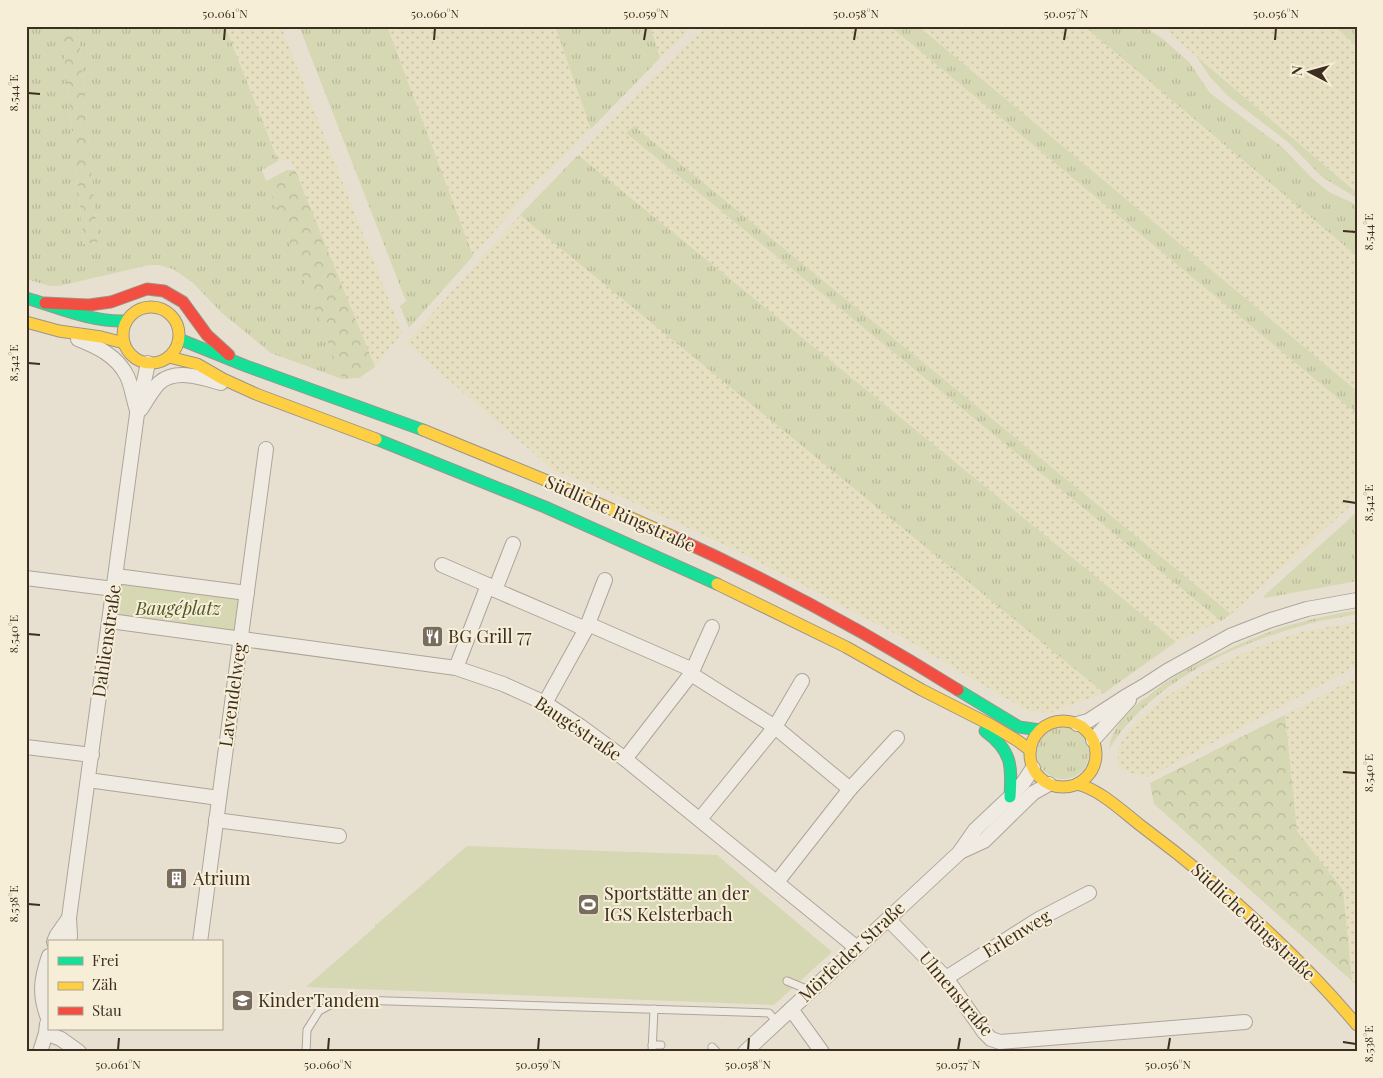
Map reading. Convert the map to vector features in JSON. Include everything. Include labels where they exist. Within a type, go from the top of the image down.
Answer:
[{"type":"main road","points":[[45,303],[90,305],[111,302],[147,289],[164,291],[183,302],[208,335],[238,363]]},
{"type":"main road","points":[[26,298],[73,314],[106,321],[126,321]]},
{"type":"main road","points":[[143,308],[160,308],[174,319],[179,330],[179,339],[169,357],[160,362],[148,364],[138,361],[130,355],[124,343],[123,333],[126,321],[134,313],[143,308]]},
{"type":"main road","points":[[26,322],[59,331],[101,337],[124,343]]},
{"type":"main road","name":"Südliche Ringstraße","points":[[179,339],[238,363],[448,440],[578,494],[687,543],[845,622],[889,647],[1009,722],[1019,727],[1040,730]]},
{"type":"main road","name":"Südliche Ringstraße","points":[[169,357],[192,362],[256,395],[348,428],[466,474],[649,552],[835,641],[923,690],[1010,735],[1030,750]]},
{"type":"main road","points":[[964,712],[978,726],[1002,744],[1009,759],[1012,774],[1010,797]]},
{"type":"main road","points":[[1049,784],[1040,778],[1030,760],[1033,739],[1048,724],[1067,721],[1077,724],[1089,734],[1096,751],[1095,762],[1091,771],[1085,779],[1077,784]]},
{"type":"main road","points":[[1095,762],[1101,776]]},
{"type":"main road","name":"Südliche Ringstraße","points":[[1049,784],[1058,787],[1068,787],[1077,784],[1086,786],[1142,825],[1216,884],[1278,940],[1357,1025]]},
{"type":"main road","name":"Südliche Ringstraße","points":[[1110,788],[1142,825]]},
{"type":"street","points":[[59,331],[97,347],[118,363],[127,377],[138,414]]},
{"type":"street","name":"Dahlienstraße","points":[[69,940],[69,918],[138,414],[148,364]]},
{"type":"street","name":"Südliche Ringstraße","points":[[138,414],[159,383],[171,376],[185,375],[203,378],[256,395]]},
{"type":"street","name":"Lavendelweg","points":[[200,940],[266,449]]},
{"type":"street","points":[[456,668],[513,544]]},
{"type":"street","points":[[442,565],[692,672],[775,726],[850,789]]},
{"type":"street","points":[[26,578],[115,582],[247,593]]},
{"type":"street","points":[[545,703],[587,627],[605,580]]},
{"type":"street","points":[[1077,724],[1093,718],[1167,671],[1230,636],[1271,620],[1307,610],[1357,600]]},
{"type":"street","points":[[110,621],[241,639]]},
{"type":"street","points":[[625,759],[692,672],[712,627]]},
{"type":"street","name":"Baugéstraße","points":[[241,639],[456,668],[503,684],[545,703],[625,759],[857,948]]},
{"type":"street","points":[[700,819],[775,726],[802,681]]},
{"type":"street","points":[[1093,740],[1144,686]]},
{"type":"street","points":[[777,882],[850,789],[897,738]]},
{"type":"street","points":[[26,746],[92,755]]},
{"type":"street","name":"Mörfelder Straße","points":[[745,1052],[959,853],[975,830],[1010,797],[1033,768]]},
{"type":"street","points":[[88,780],[219,798]]},
{"type":"street","name":"Mörfelder Straße","points":[[959,853],[984,841],[1033,793],[1049,784]]},
{"type":"street","points":[[216,820],[339,836]]},
{"type":"street","name":"Erlenweg","points":[[946,978],[1039,919],[1089,894]]},
{"type":"street","name":"Dahlienstraße","points":[[55,940],[69,918]]},
{"type":"street","name":"Ulmenstraße","points":[[888,919],[946,978],[984,1032],[991,1039],[1000,1042],[1245,1022]]},
{"type":"street","points":[[40,1052],[46,1033],[48,1017],[43,1004],[42,986],[48,959]]},
{"type":"street","points":[[791,1009],[822,1052]]},
{"type":"street","points":[[46,1033],[61,1039],[79,1052]]},
{"type":"lane","points":[[787,982],[811,991]]},
{"type":"lane","points":[[306,1052],[306,1030],[320,1011],[334,1003],[357,1000],[770,1013],[777,1022]]},
{"type":"lane","points":[[654,1010],[652,1048],[661,1045]]},
{"type":"shaded area","points":[[225,26],[281,26],[402,333],[375,367],[291,160],[278,161]]},
{"type":"shaded area","points":[[387,26],[555,26],[591,129],[536,183],[473,256]]},
{"type":"shaded area","points":[[650,26],[693,26],[660,58]]},
{"type":"shaded area","points":[[708,26],[890,26],[1357,414],[1357,500],[1231,614],[634,126],[626,134],[1221,621],[1176,642],[578,155],[678,53]]},
{"type":"shaded area","points":[[918,26],[1084,26],[1357,256],[1357,391]]},
{"type":"shaded area","points":[[1161,26],[1334,26],[1357,46],[1357,193]]},
{"type":"shaded area","points":[[520,215],[1104,693],[1050,713],[1030,711],[909,641],[738,551],[621,497],[553,470],[406,343]]},
{"type":"shaded area","points":[[1357,622],[1357,666],[1149,777],[1123,771],[1119,767],[1117,750],[1130,729],[1163,699],[1203,672],[1250,650],[1300,632]]},
{"type":"shaded area","points":[[1357,677],[1357,988],[1352,981],[1343,890],[1297,831],[1285,715]]},
{"type":"green space","points":[[26,26],[61,26],[84,244],[98,242],[78,26],[225,26],[278,161],[262,170],[342,379],[271,353],[222,313],[192,282],[173,269],[159,265],[149,265],[59,286],[50,286],[26,279]]},
{"type":"green space","points":[[61,26],[78,26],[98,242],[84,244]]},
{"type":"green space","points":[[299,26],[387,26],[473,256],[409,328],[400,306],[406,301]]},
{"type":"green space","points":[[555,26],[650,26],[660,58],[591,129]]},
{"type":"green space","points":[[890,26],[918,26],[1357,391],[1357,414]]},
{"type":"green space","points":[[1084,26],[1144,26],[1163,39],[1189,62],[1210,93],[1282,147],[1311,177],[1329,192],[1357,206],[1357,256]]},
{"type":"green space","points":[[1334,26],[1357,26],[1357,46]]},
{"type":"green space","points":[[1196,56],[1357,193],[1357,198],[1322,177],[1289,143],[1228,96],[1210,77]]},
{"type":"green space","points":[[634,126],[1231,614],[1221,621],[626,133]]},
{"type":"green space","points":[[578,155],[1176,642],[1104,693],[520,215]]},
{"type":"green space","points":[[287,170],[295,170],[375,367],[359,378],[342,379],[266,181]]},
{"type":"green space","points":[[1357,512],[1357,581],[1265,598],[1264,596]]},
{"type":"green space","name":"Baugéplatz","points":[[122,573],[242,590],[235,644],[115,628]]},
{"type":"green space","points":[[1357,610],[1357,614],[1315,622],[1274,634],[1219,657],[1193,671],[1146,705],[1126,726],[1109,749],[1113,733],[1127,715],[1153,691],[1181,673],[1268,632],[1306,621]]},
{"type":"green space","points":[[1285,715],[1297,831],[1343,890],[1352,981],[1154,804],[1150,783]]},
{"type":"green space","points":[[1058,727],[1068,727],[1078,731],[1085,738],[1089,753],[1085,768],[1078,775],[1068,779],[1058,779],[1048,775],[1041,768],[1037,758],[1037,748],[1041,738],[1048,731]]},
{"type":"green space","name":"Sportstätte an der IGS Kelsterbach","points":[[467,846],[717,855],[832,952],[774,1005],[306,987],[375,927],[375,924]]},
{"type":"traffic: fast","points":[[26,298],[88,317],[126,321]]},
{"type":"traffic: fast","points":[[179,339],[246,366],[423,430]]},
{"type":"traffic: fast","points":[[376,439],[545,507],[717,584]]},
{"type":"traffic: fast","points":[[958,690],[1019,727],[1040,730]]},
{"type":"traffic: fast","points":[[985,731],[1001,745],[1005,752],[1010,767],[1010,797]]},
{"type":"traffic: slow","points":[[151,307],[162,309],[171,315],[177,324],[179,335],[177,346],[171,355],[162,361],[151,363],[140,361],[131,355],[125,346],[123,335],[125,324],[131,315],[140,309],[151,307]]},
{"type":"traffic: slow","points":[[26,322],[59,331],[101,337],[124,343]]},
{"type":"traffic: slow","points":[[169,357],[197,364],[223,379],[256,394],[376,439]]},
{"type":"traffic: slow","points":[[423,430],[550,482],[674,537]]},
{"type":"traffic: slow","points":[[717,584],[846,647],[922,690],[991,725],[1030,750]]},
{"type":"traffic: slow","points":[[1063,721],[1076,724],[1086,731],[1093,741],[1096,754],[1093,767],[1086,777],[1076,784],[1063,787],[1050,784],[1040,777],[1033,767],[1030,754],[1033,741],[1040,731],[1050,724],[1063,721]]},
{"type":"traffic: slow","points":[[1077,784],[1094,791],[1110,801],[1227,894],[1307,970],[1357,1025]]},
{"type":"traffic: jam","points":[[45,303],[89,305],[111,302],[147,289],[164,291],[183,302],[207,335],[229,355]]},
{"type":"traffic: jam","points":[[674,537],[819,609],[889,648],[958,690]]},
{"type":"place","name":"BG Grill 77","points":[[432,637]]},
{"type":"place","name":"Atrium","points":[[177,879]]},
{"type":"place","name":"Sportstätte an der IGS Kelsterbach","points":[[588,904]]},
{"type":"place","name":"KinderTandem","points":[[242,1001]]}]
